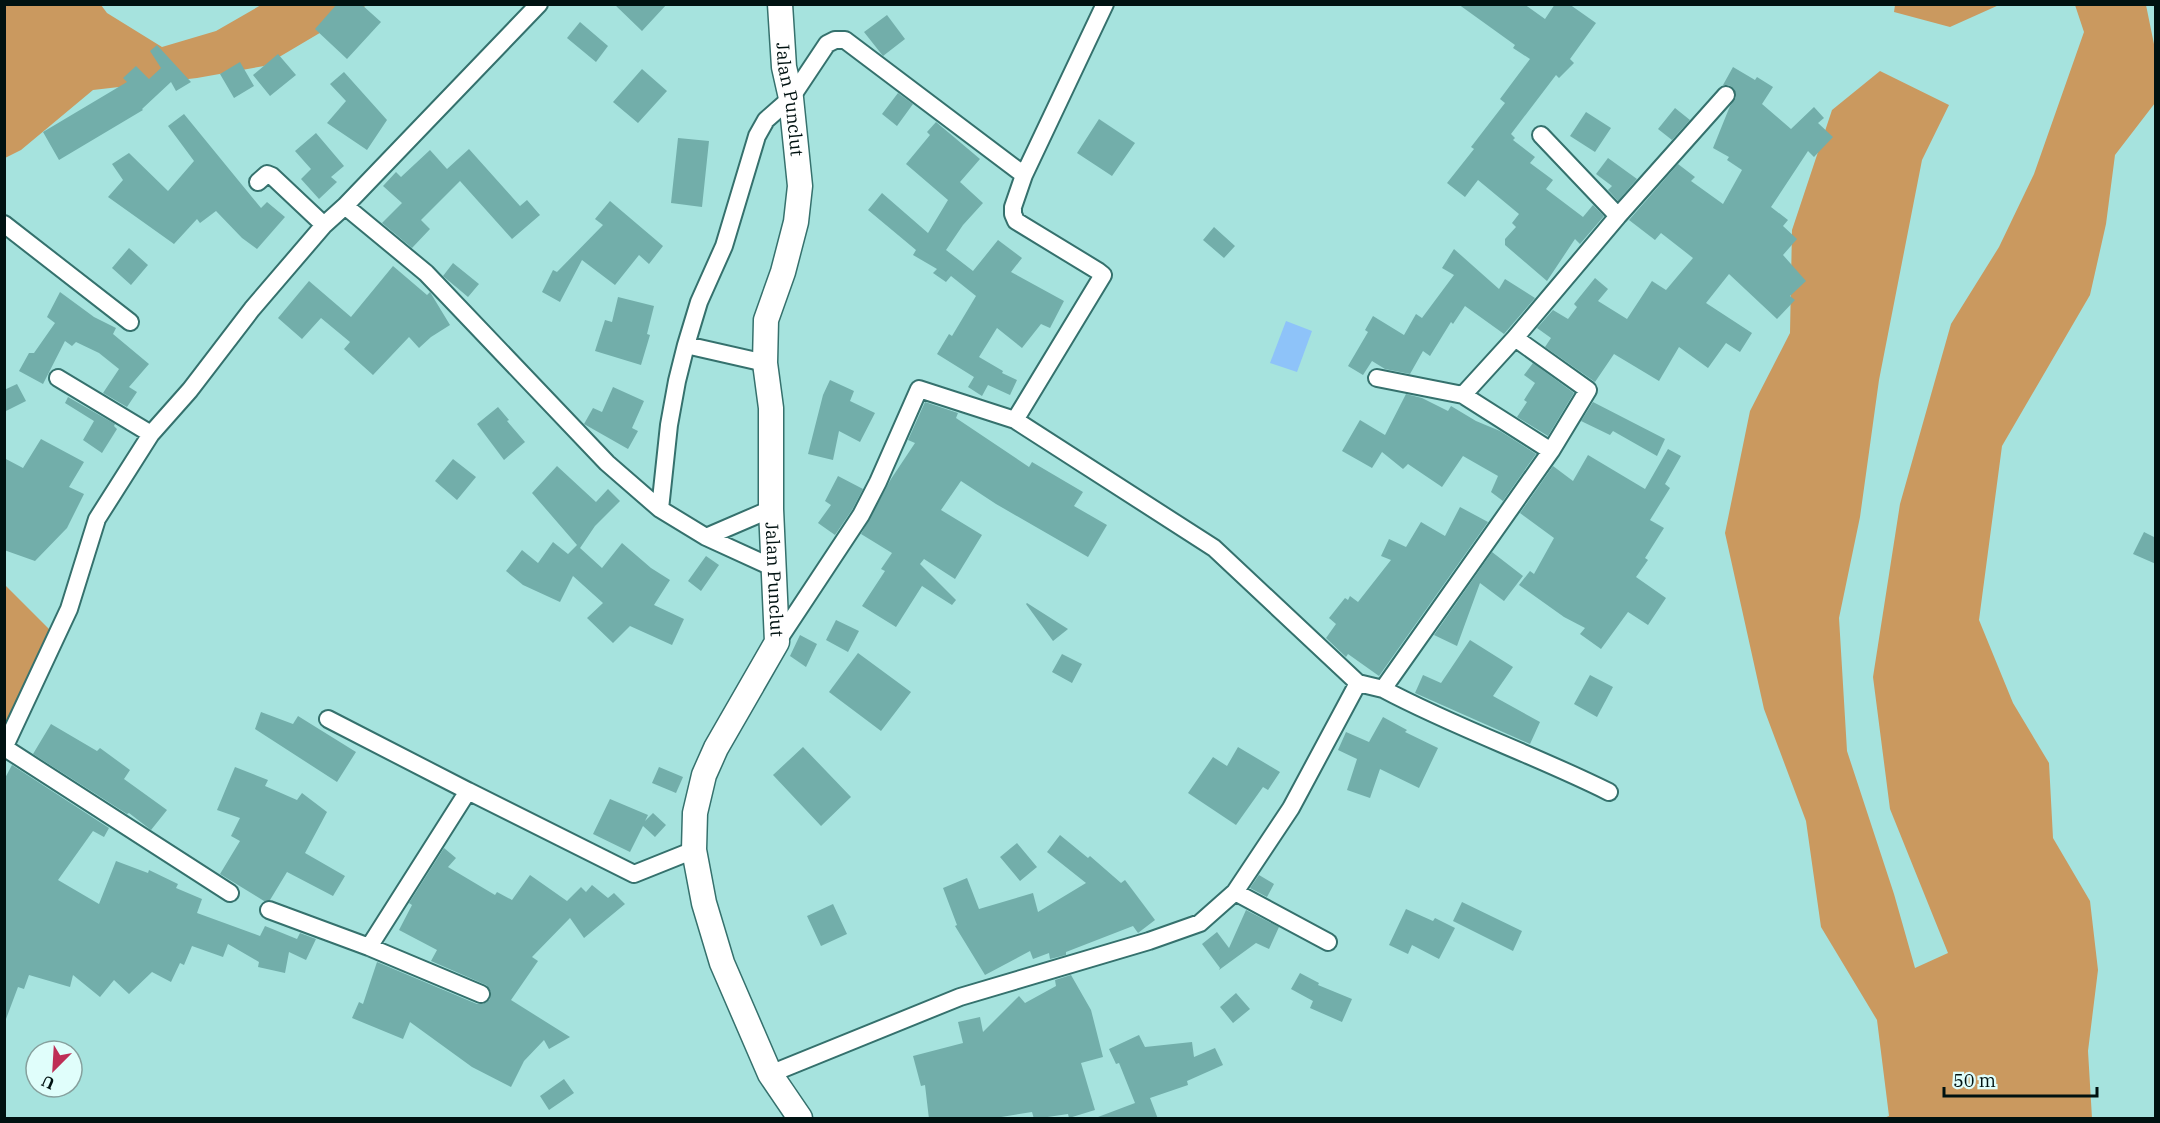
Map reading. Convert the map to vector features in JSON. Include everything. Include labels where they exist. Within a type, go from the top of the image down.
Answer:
[{"type":"main road","name":"Jalan Punclut","points":[[780,4],[784,67],[791,98],[800,186],[796,222],[783,272],[766,320],[765,363],[771,408],[771,509],[777,642],[716,748],[704,775],[695,813],[694,850],[704,903],[722,963],[770,1074],[800,1119]]},
{"type":"street","points":[[230,893],[4,748],[69,609],[97,519],[151,434],[190,390],[252,309],[324,225],[345,207],[539,4]]},
{"type":"street","points":[[1015,420],[1103,275],[1016,221],[1013,207],[1024,175],[1105,4]]},
{"type":"street","points":[[660,509],[669,425],[686,345],[699,302],[724,246],[757,136],[766,120],[791,98],[827,44],[835,40],[845,40],[1024,175]]},
{"type":"street","points":[[1462,395],[1515,338],[1618,216],[1726,95]]},
{"type":"street","points":[[1541,135],[1618,216]]},
{"type":"street","points":[[258,182],[267,174],[272,176],[324,225]]},
{"type":"street","points":[[345,207],[426,273],[607,463],[660,509],[706,537],[774,568]]},
{"type":"street","points":[[4,224],[130,322]]},
{"type":"street","points":[[1383,689],[1551,451],[1588,390],[1515,338]]},
{"type":"street","points":[[686,345],[765,363]]},
{"type":"street","points":[[58,378],[151,434]]},
{"type":"street","points":[[1377,378],[1462,395],[1551,451]]},
{"type":"street","points":[[777,642],[861,515],[919,389],[1015,420],[1214,548],[1358,683],[1383,689],[1425,711],[1563,769],[1609,792]]},
{"type":"street","points":[[706,537],[771,509]]},
{"type":"street","points":[[770,1074],[960,997],[1149,942],[1200,922],[1235,892],[1291,808],[1358,683]]},
{"type":"street","points":[[328,719],[634,874],[694,850]]},
{"type":"street","points":[[369,947],[468,791]]},
{"type":"street","points":[[1235,892],[1329,942]]},
{"type":"street","points":[[269,910],[369,947],[481,994]]},
{"type":"shaded area","points":[[1895,4],[1999,5],[1950,27],[1894,12]]},
{"type":"shaded area","points":[[4,5],[101,5],[107,13],[162,47],[216,31],[261,5],[367,5],[264,66],[197,78],[93,90],[21,150],[5,158]]},
{"type":"shaded area","points":[[2075,5],[2146,5],[2155,49],[2155,103],[2115,155],[2106,224],[2090,295],[2002,446],[1979,620],[2013,703],[2049,763],[2053,838],[2090,901],[2098,970],[2088,1051],[2092,1118],[1884,1118],[1889,1116],[1877,1020],[1821,927],[1806,821],[1764,709],[1725,533],[1750,411],[1790,333],[1792,230],[1832,110],[1880,71],[1949,105],[1922,160],[1879,380],[1860,517],[1839,618],[1847,751],[1894,894],[1915,968],[1948,953],[1890,809],[1873,677],[1900,504],[1951,324],[1999,247],[2034,174],[2084,32]]},
{"type":"shaded area","points":[[5,585],[51,631],[5,728]]},
{"type":"water","points":[[1286,321],[1312,331],[1297,372],[1270,363]]},
{"type":"building","points":[[337,4],[361,4],[381,22],[347,59],[315,29]]},
{"type":"building","points":[[614,4],[667,4],[642,31]]},
{"type":"building","points":[[1458,4],[1524,4],[1545,19],[1555,4],[1569,4],[1596,23],[1570,59],[1574,63],[1559,78],[1556,75],[1511,134],[1515,138],[1513,140],[1535,157],[1530,163],[1553,180],[1546,189],[1583,217],[1593,205],[1604,216],[1580,244],[1575,239],[1547,281],[1505,245],[1505,239],[1516,227],[1512,223],[1519,214],[1478,180],[1465,197],[1447,183],[1474,149],[1471,147],[1505,103],[1500,99],[1530,59],[1513,48],[1515,45]]},
{"type":"building","points":[[887,15],[905,39],[883,56],[864,32]]},
{"type":"building","points":[[580,22],[608,46],[596,62],[567,38]]},
{"type":"building","points":[[157,45],[191,82],[176,91],[171,82],[143,110],[59,160],[43,132],[127,82],[123,78],[136,66],[149,79],[161,68],[150,51]]},
{"type":"building","points":[[278,54],[296,75],[270,96],[253,75]]},
{"type":"building","points":[[240,62],[254,86],[234,98],[220,74]]},
{"type":"building","points":[[1733,67],[1773,87],[1762,104],[1791,129],[1814,107],[1824,118],[1818,123],[1833,137],[1814,157],[1808,151],[1771,207],[1788,220],[1783,226],[1797,239],[1783,255],[1806,281],[1790,296],[1795,300],[1777,319],[1729,274],[1706,303],[1752,333],[1740,352],[1726,343],[1708,368],[1679,347],[1659,381],[1614,354],[1595,382],[1545,347],[1551,338],[1537,328],[1553,310],[1568,319],[1577,307],[1574,304],[1595,278],[1608,289],[1598,301],[1627,319],[1652,281],[1666,290],[1693,258],[1661,233],[1655,240],[1629,220],[1678,164],[1695,177],[1691,181],[1723,204],[1742,170],[1727,160],[1729,157],[1713,148],[1730,106],[1736,98],[1733,88],[1723,85]]},
{"type":"building","points":[[642,69],[667,91],[638,123],[613,102]]},
{"type":"building","points":[[344,72],[387,120],[367,150],[327,123],[346,101],[330,84]]},
{"type":"building","points":[[898,93],[913,104],[897,126],[882,114]]},
{"type":"building","points":[[1675,108],[1690,120],[1672,140],[1658,129]]},
{"type":"building","points":[[1586,112],[1611,128],[1595,152],[1570,136]]},
{"type":"building","points":[[184,114],[261,208],[267,202],[285,217],[257,249],[242,238],[216,211],[200,223],[197,219],[174,244],[108,197],[123,180],[112,164],[129,153],[168,191],[194,161],[168,126]]},
{"type":"building","points":[[1099,119],[1135,143],[1112,176],[1077,153]]},
{"type":"building","points":[[936,122],[980,159],[960,182],[983,203],[963,225],[946,250],[973,271],[998,240],[1022,258],[1011,272],[1064,301],[1050,328],[1041,324],[1022,348],[997,328],[979,357],[1017,380],[1010,395],[988,385],[982,396],[968,387],[974,377],[937,354],[949,334],[952,336],[976,296],[951,276],[946,282],[933,273],[937,269],[913,255],[916,250],[868,210],[882,193],[928,233],[948,200],[906,164],[930,135],[927,132]]},
{"type":"building","points":[[316,133],[344,166],[331,177],[337,182],[319,199],[301,179],[311,169],[295,151]]},
{"type":"building","points":[[678,138],[709,141],[702,207],[671,203]]},
{"type":"building","points":[[469,149],[520,206],[527,200],[540,215],[512,239],[460,181],[421,220],[430,229],[412,248],[382,223],[402,203],[383,186],[396,172],[401,177],[430,150],[447,169]]},
{"type":"building","points":[[1608,158],[1637,179],[1618,201],[1608,190],[1612,186],[1596,174]]},
{"type":"building","points":[[610,201],[663,246],[649,264],[639,255],[615,285],[582,260],[560,302],[542,292],[553,270],[557,272],[603,225],[595,219]]},
{"type":"building","points":[[1214,227],[1235,246],[1224,258],[1203,240]]},
{"type":"building","points":[[129,248],[148,265],[131,285],[112,268]]},
{"type":"building","points":[[1454,249],[1499,289],[1505,279],[1535,298],[1504,334],[1465,306],[1453,324],[1451,322],[1430,356],[1423,351],[1410,374],[1385,369],[1372,361],[1363,375],[1348,366],[1368,332],[1365,330],[1373,316],[1404,335],[1416,314],[1422,318],[1454,275],[1442,268]]},
{"type":"building","points":[[453,263],[479,284],[468,297],[443,276]]},
{"type":"building","points":[[393,266],[427,295],[430,292],[450,325],[419,348],[409,337],[373,375],[344,349],[350,342],[321,318],[302,339],[278,318],[309,281],[351,317]]},
{"type":"building","points":[[60,292],[94,317],[116,328],[113,334],[149,364],[129,387],[137,392],[127,407],[103,393],[119,369],[99,353],[76,342],[72,346],[65,341],[43,384],[19,371],[29,353],[34,353],[55,323],[47,317]]},
{"type":"building","points":[[618,297],[654,306],[647,334],[650,335],[641,365],[595,351],[605,320],[612,322]]},
{"type":"building","points":[[1533,363],[1574,393],[1548,436],[1517,417],[1527,402],[1524,400],[1535,383],[1524,375]]},
{"type":"building","points":[[830,380],[854,391],[850,401],[875,413],[860,442],[839,431],[833,460],[808,454],[823,395]]},
{"type":"building","points":[[17,384],[26,401],[4,412],[4,390]]},
{"type":"building","points":[[613,387],[644,401],[632,428],[638,431],[628,449],[584,424],[593,408],[602,412]]},
{"type":"building","points":[[1406,394],[1422,398],[1448,411],[1451,406],[1476,421],[1500,431],[1536,454],[1503,501],[1491,492],[1498,476],[1463,456],[1442,487],[1408,464],[1403,469],[1382,452],[1372,468],[1342,451],[1360,420],[1385,435]]},
{"type":"building","points":[[68,397],[115,424],[117,429],[102,453],[83,440],[94,421],[65,403]]},
{"type":"building","points":[[925,402],[958,413],[956,418],[1029,467],[1032,462],[1083,492],[1074,506],[1107,525],[1088,557],[961,481],[941,510],[982,535],[955,579],[924,559],[920,564],[956,600],[952,605],[922,586],[896,627],[862,606],[885,571],[881,569],[892,553],[861,534],[891,479],[915,443],[908,440]]},
{"type":"building","points":[[1593,402],[1665,439],[1657,456],[1613,431],[1610,435],[1581,421]]},
{"type":"building","points":[[498,407],[525,442],[504,460],[477,424]]},
{"type":"building","points":[[41,439],[84,462],[69,487],[84,494],[67,528],[35,561],[4,550],[4,458],[23,468]]},
{"type":"building","points":[[1668,449],[1681,456],[1665,484],[1670,488],[1650,520],[1664,528],[1645,558],[1648,560],[1636,577],[1666,598],[1648,625],[1628,612],[1601,649],[1580,634],[1585,628],[1564,617],[1519,585],[1530,571],[1534,574],[1554,538],[1520,513],[1553,466],[1573,481],[1588,455],[1645,489]]},
{"type":"building","points":[[453,459],[476,477],[457,500],[435,481]]},
{"type":"building","points":[[557,466],[596,502],[608,489],[620,501],[595,526],[580,548],[602,568],[622,543],[651,568],[670,580],[654,605],[684,619],[672,645],[630,626],[613,643],[587,618],[603,603],[573,576],[560,602],[523,585],[506,571],[522,550],[538,563],[553,542],[568,554],[577,545],[532,493]]},
{"type":"building","points":[[838,476],[863,489],[835,535],[818,523],[831,505],[825,501]]},
{"type":"building","points":[[1460,507],[1488,522],[1379,676],[1348,654],[1346,657],[1326,638],[1336,624],[1329,618],[1345,598],[1348,600],[1350,596],[1358,602],[1391,560],[1381,556],[1389,539],[1406,547],[1421,522],[1445,536]]},
{"type":"building","points":[[2144,532],[2156,538],[2156,564],[2133,554]]},
{"type":"building","points":[[1492,552],[1523,576],[1504,601],[1480,583],[1457,646],[1434,635]]},
{"type":"building","points":[[706,556],[719,565],[701,591],[688,581]]},
{"type":"building","points":[[1027,603],[1068,629],[1053,641]]},
{"type":"building","points":[[836,620],[859,631],[848,652],[826,640]]},
{"type":"building","points":[[800,635],[817,644],[806,667],[790,656]]},
{"type":"building","points":[[1470,640],[1513,667],[1493,696],[1540,722],[1530,744],[1415,693],[1423,675],[1441,683]]},
{"type":"building","points":[[858,653],[911,692],[881,731],[829,692]]},
{"type":"building","points":[[1062,654],[1082,664],[1072,683],[1052,672]]},
{"type":"building","points":[[1590,675],[1613,687],[1597,717],[1574,704]]},
{"type":"building","points":[[261,712],[293,724],[298,716],[356,752],[337,782],[255,729]]},
{"type":"building","points":[[1383,717],[1407,730],[1405,732],[1438,748],[1419,788],[1380,769],[1370,798],[1347,790],[1357,759],[1338,750],[1346,732],[1369,742]]},
{"type":"building","points":[[51,724],[97,751],[100,748],[130,770],[124,779],[167,810],[151,830],[129,813],[127,814],[33,754]]},
{"type":"building","points":[[803,747],[851,797],[821,826],[773,775]]},
{"type":"building","points":[[1238,747],[1280,772],[1268,790],[1263,787],[1236,825],[1188,793],[1213,757],[1227,766]]},
{"type":"building","points":[[12,765],[109,828],[104,837],[93,831],[58,880],[99,904],[116,861],[148,873],[149,870],[178,884],[176,888],[202,899],[197,913],[260,936],[265,926],[297,939],[300,933],[316,939],[306,960],[289,952],[285,973],[258,967],[259,962],[228,944],[223,957],[192,946],[184,965],[180,963],[171,982],[152,972],[129,994],[114,980],[100,997],[73,975],[70,987],[29,975],[24,989],[18,987],[6,1019],[4,1019],[4,780]]},
{"type":"building","points":[[235,767],[268,780],[265,786],[297,800],[302,793],[327,812],[305,853],[345,876],[333,896],[287,872],[270,900],[264,901],[220,874],[240,841],[231,836],[240,818],[217,810]]},
{"type":"building","points":[[659,767],[683,777],[676,793],[652,783]]},
{"type":"building","points":[[610,799],[648,815],[645,821],[653,813],[666,825],[655,837],[643,826],[630,852],[593,834]]},
{"type":"building","points":[[1060,835],[1088,858],[1090,856],[1121,883],[1125,880],[1155,920],[1138,933],[1133,926],[1066,952],[1066,955],[1050,959],[1049,953],[1033,959],[1030,951],[985,975],[955,926],[957,925],[943,888],[967,878],[979,909],[1033,893],[1038,912],[1086,883],[1047,852]]},
{"type":"building","points":[[1017,843],[1037,867],[1020,881],[1000,857]]},
{"type":"building","points":[[444,848],[456,858],[448,867],[495,895],[497,892],[512,900],[530,875],[567,901],[581,887],[586,892],[592,885],[608,898],[614,893],[625,904],[584,938],[570,918],[532,957],[538,961],[511,1000],[570,1037],[549,1049],[544,1040],[524,1061],[511,1087],[472,1067],[410,1022],[403,1039],[352,1018],[359,1002],[363,1004],[377,962],[477,1004],[483,1004],[490,999],[491,992],[486,985],[431,961],[437,950],[399,930],[412,905],[409,903]]},
{"type":"building","points":[[1259,875],[1274,884],[1267,897],[1250,888]]},
{"type":"building","points":[[1462,902],[1522,931],[1513,951],[1453,921]]},
{"type":"building","points":[[833,904],[847,934],[821,946],[807,916]]},
{"type":"building","points":[[1406,909],[1433,921],[1435,918],[1455,928],[1439,959],[1412,945],[1408,954],[1389,945]]},
{"type":"building","points":[[1246,910],[1279,927],[1269,949],[1256,943],[1219,970],[1220,968],[1202,944],[1217,932],[1229,948]]},
{"type":"building","points":[[1300,973],[1319,983],[1318,985],[1352,999],[1342,1022],[1310,1008],[1313,1001],[1291,989]]},
{"type":"building","points":[[1071,975],[1091,1010],[1103,1057],[1081,1063],[1095,1110],[1069,1118],[1068,1114],[1034,1119],[1032,1112],[989,1119],[929,1119],[925,1085],[921,1086],[913,1056],[963,1043],[958,1022],[980,1017],[983,1032],[1019,996],[1025,1003],[1056,986],[1055,980]]},
{"type":"building","points":[[1236,993],[1250,1009],[1233,1023],[1220,1007]]},
{"type":"building","points":[[1139,1035],[1145,1047],[1192,1042],[1194,1057],[1215,1048],[1223,1065],[1187,1081],[1188,1085],[1150,1098],[1158,1119],[1098,1119],[1098,1117],[1135,1103],[1119,1063],[1116,1064],[1109,1049]]},
{"type":"building","points":[[564,1079],[574,1093],[549,1110],[540,1096]]}]
